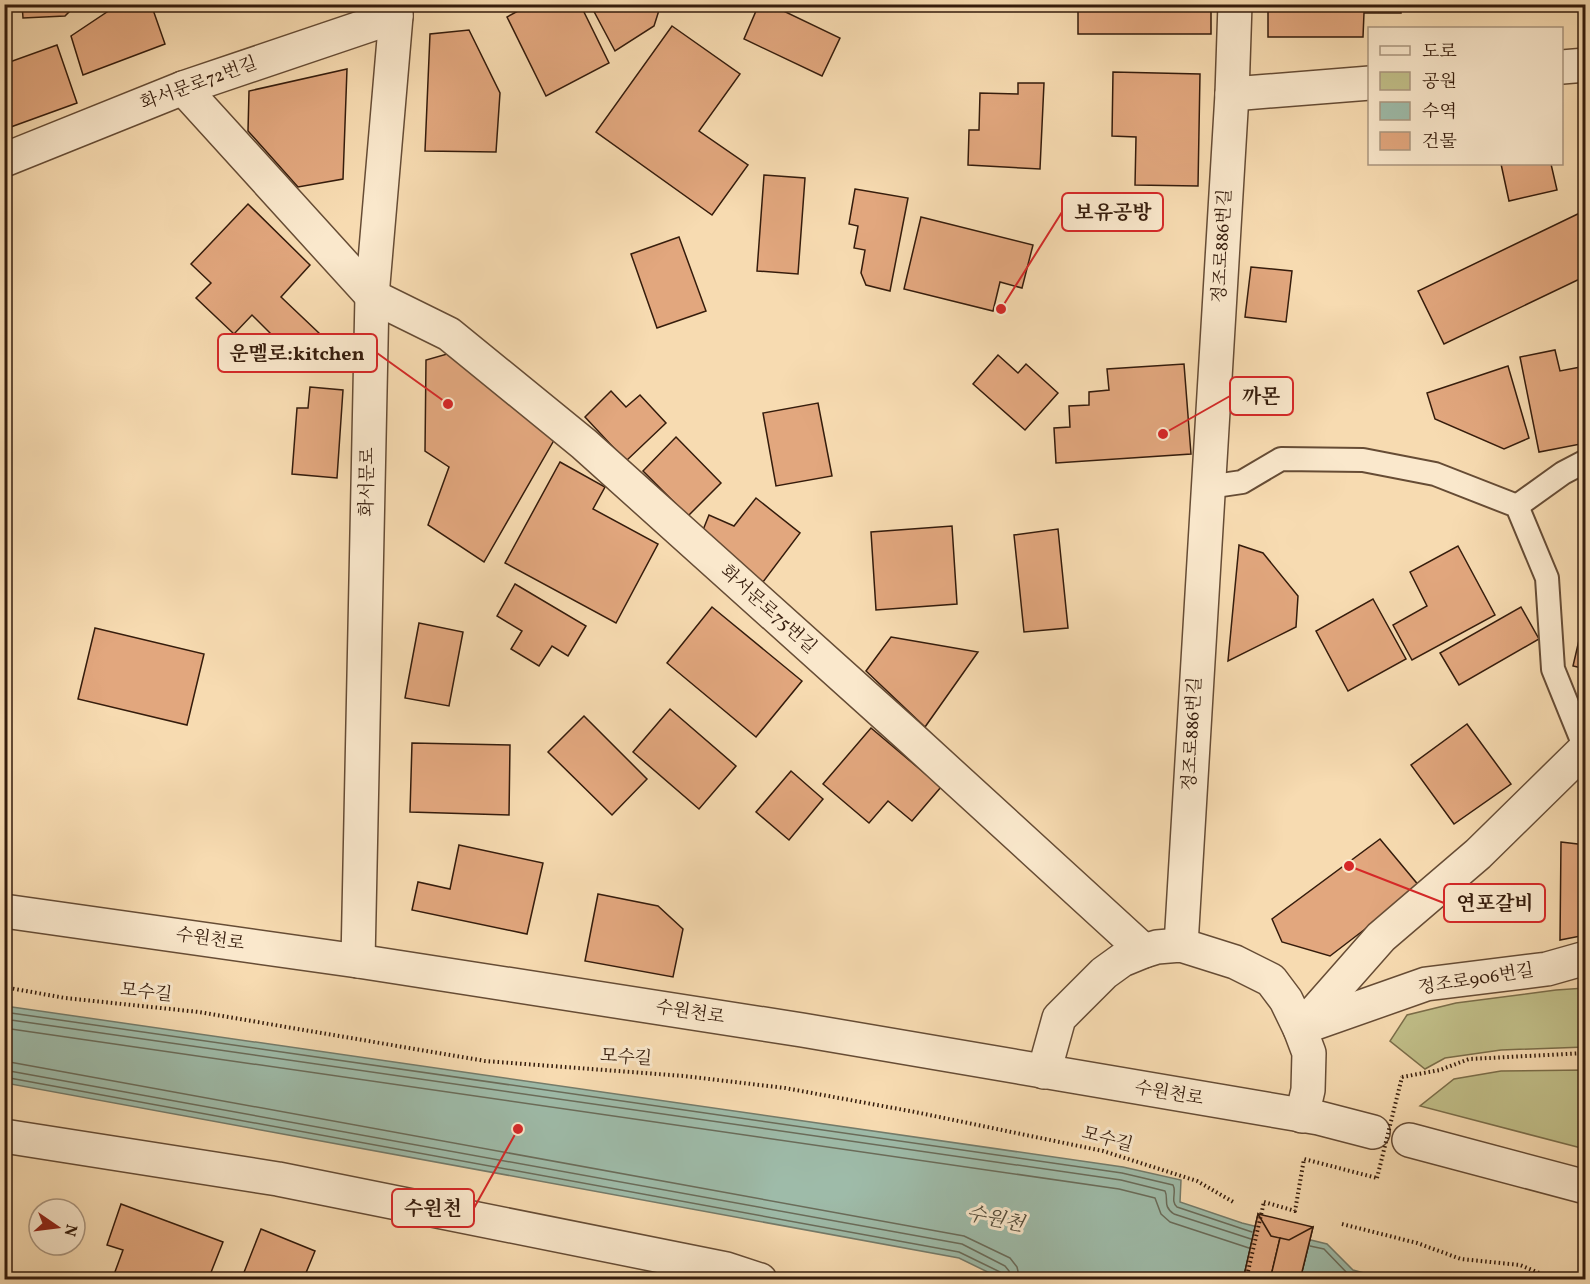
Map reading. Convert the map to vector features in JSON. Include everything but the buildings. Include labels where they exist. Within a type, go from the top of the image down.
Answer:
[{"type":"street","name":"정조로886번길","points":[[1181,945],[1232,94],[1235,4]]},
{"type":"street","name":"화서문로72번길","points":[[4,160],[183,88],[396,10]]},
{"type":"street","name":"화서문로","points":[[358,961],[372,296],[396,10]]},
{"type":"street","points":[[1563,67],[1586,65]]},
{"type":"street","points":[[1232,94],[1368,83]]},
{"type":"street","points":[[183,88],[372,296]]},
{"type":"street","name":"화서문로75번길","points":[[372,296],[449,334],[584,444],[1144,951]]},
{"type":"street","points":[[1300,1029],[1381,937],[1478,854],[1585,748]]},
{"type":"street","name":"수원천로","points":[[4,911],[358,961],[802,1030],[1319,1118],[1373,1132]]},
{"type":"street","points":[[1044,1072],[1059,1018],[1104,973],[1122,960],[1157,946],[1181,945],[1235,962],[1271,980],[1286,1000],[1309,1053],[1308,1090],[1302,1116]]},
{"type":"street","name":"정조로906번길","points":[[1300,1029],[1425,984],[1547,969],[1586,958]]},
{"type":"street","points":[[4,1136],[278,1179],[726,1269],[760,1280]]},
{"type":"street","points":[[1409,1140],[1586,1187]]},
{"type":"lane","points":[[1208,487],[1242,482],[1281,459],[1363,460],[1435,474],[1517,506],[1547,578],[1553,669],[1585,748]]},
{"type":"lane","points":[[1517,506],[1563,473],[1586,461]]},
{"type":"path","name":"모수길","points":[[4,987],[65,998],[199,1012],[485,1061],[684,1076],[785,1088],[1103,1151],[1197,1181],[1235,1203]]},
{"type":"path","points":[[1246,1280],[1263,1202],[1295,1211],[1304,1159],[1377,1178],[1402,1077],[1440,1070],[1469,1059],[1586,1053]]},
{"type":"path","points":[[1342,1224],[1417,1243],[1461,1258],[1520,1265],[1556,1280]]},
{"type":"green space","points":[[1585,988],[1585,1047],[1501,1050],[1445,1058],[1425,1069],[1390,1041],[1407,1015],[1456,1003]]},
{"type":"green space","points":[[1585,1070],[1585,1149],[1420,1106],[1454,1079],[1501,1071]]},
{"type":"water","points":[[5,1006],[1123,1167],[1181,1180],[1180,1202],[1242,1223],[1327,1244],[1353,1270],[1386,1279],[1002,1279],[959,1258],[5,1083]]},
{"type":"place","name":"보유공방","points":[[1001,309]]},
{"type":"place","name":"운멜로:kitchen","points":[[448,404]]},
{"type":"place","name":"까몬","points":[[1163,434]]},
{"type":"place","name":"연포갈비","points":[[1349,866]]},
{"type":"place","name":"수원천","points":[[518,1129]]}]
